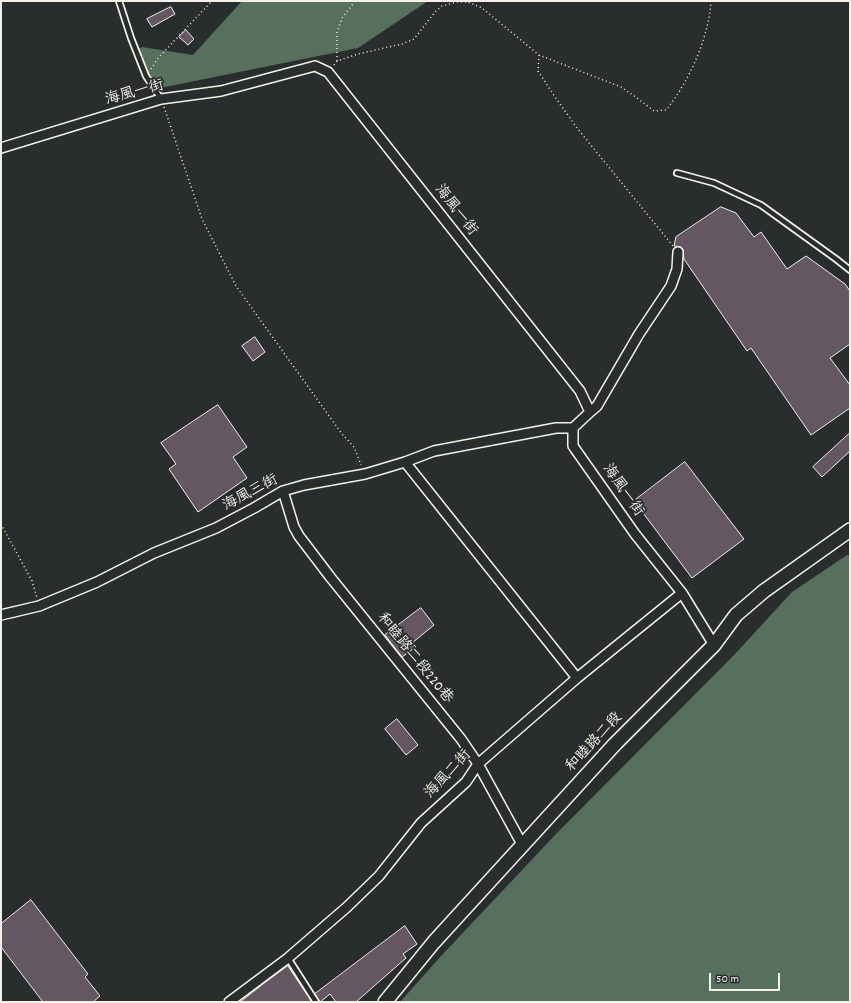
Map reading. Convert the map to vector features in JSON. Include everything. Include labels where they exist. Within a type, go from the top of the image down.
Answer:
[{"type":"street","name":"海風一街","points":[[1,148],[161,99],[220,91],[316,66],[328,72],[580,392],[590,412]]},
{"type":"street","points":[[573,428],[597,406],[639,334],[671,286],[678,269],[678,252]]},
{"type":"street","name":"海風三街","points":[[1,615],[39,606],[97,582],[154,553],[216,528],[283,491],[304,485],[365,474],[405,462],[434,451],[556,428],[573,428]]},
{"type":"street","name":"海風一街","points":[[573,428],[573,446],[635,534],[682,593],[714,645]]},
{"type":"street","points":[[405,462],[577,678]]},
{"type":"street","name":"和睦路二段220巷","points":[[283,491],[294,527],[299,536],[330,578],[461,739],[478,764],[523,846]]},
{"type":"street","name":"和睦路二段","points":[[385,1002],[434,942],[615,744],[714,645],[736,616],[764,591],[850,530]]},
{"type":"street","name":"海風二街","points":[[229,1002],[288,958],[347,907],[379,876],[422,823],[466,782],[478,764],[577,678],[682,593]]},
{"type":"lane","points":[[119,1],[146,76],[161,99]]},
{"type":"lane","points":[[676,174],[714,183],[761,205],[836,258],[850,270]]},
{"type":"lane","points":[[288,958],[316,1002]]},
{"type":"path","points":[[146,76],[158,58],[212,1]]},
{"type":"path","points":[[337,61],[337,32],[342,18],[353,4],[353,1]]},
{"type":"path","points":[[328,72],[337,61],[358,54],[402,44],[414,39],[435,12],[442,6],[457,2],[468,2],[482,8],[540,55],[621,87],[654,111],[666,110],[675,100],[694,66],[710,18],[712,1]]},
{"type":"path","points":[[540,55],[538,71],[559,103],[577,128],[678,252]]},
{"type":"path","points":[[161,99],[202,219],[236,286],[342,434],[354,447],[365,474]]},
{"type":"path","points":[[1,524],[32,581],[39,606]]},
{"type":"green space","points":[[242,1],[428,1],[358,48],[160,88],[132,52],[142,47],[193,55]]},
{"type":"green space","points":[[847,555],[850,556],[850,1002],[400,1002],[441,956],[556,834],[735,654],[792,592]]},
{"type":"building","points":[[171,7],[175,14],[152,27],[147,19]]},
{"type":"building","points":[[186,30],[194,39],[188,45],[179,37]]},
{"type":"building","points":[[721,207],[736,213],[754,237],[761,232],[787,269],[806,256],[845,284],[850,291],[850,344],[830,358],[850,385],[850,408],[811,435],[751,348],[747,351],[684,259],[683,249],[681,247],[674,246],[676,237]]},
{"type":"building","points":[[255,337],[265,352],[253,361],[242,346]]},
{"type":"building","points":[[218,405],[247,447],[233,457],[247,478],[198,512],[169,469],[176,464],[161,443]]},
{"type":"building","points":[[850,433],[850,451],[822,477],[813,467]]},
{"type":"building","points":[[685,462],[744,539],[692,578],[634,501]]},
{"type":"building","points":[[421,608],[434,625],[412,643],[416,647],[402,657],[385,635]]},
{"type":"building","points":[[397,719],[418,745],[406,755],[385,729]]},
{"type":"building","points":[[31,900],[88,974],[85,977],[100,996],[93,1002],[43,1002],[1,947],[1,924]]},
{"type":"building","points":[[405,926],[417,944],[403,954],[406,958],[356,1002],[336,1002],[330,994],[320,1002],[315,994]]},
{"type":"building","points":[[288,966],[312,1002],[240,1002],[267,981]]}]
